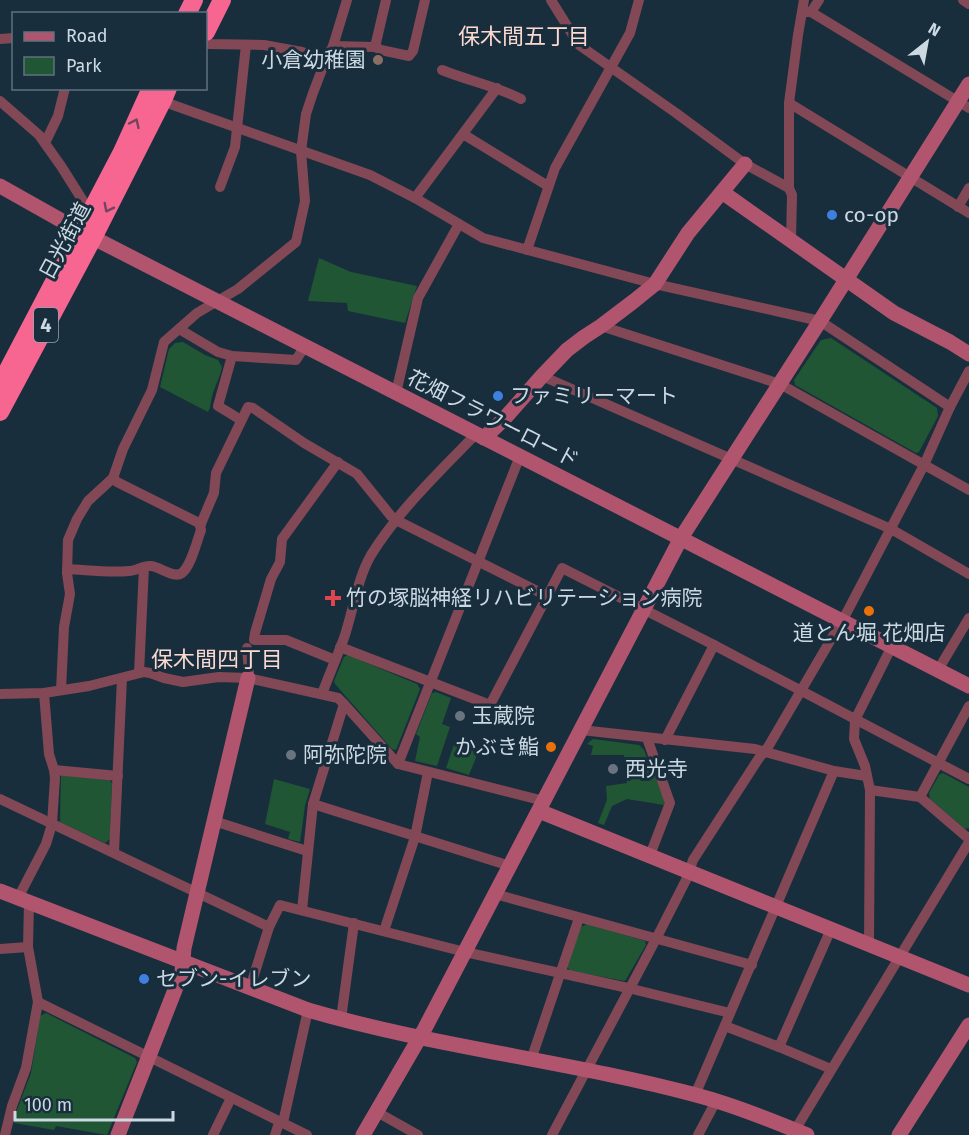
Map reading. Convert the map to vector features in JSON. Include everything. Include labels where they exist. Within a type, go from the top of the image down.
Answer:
[{"type":"highway","points":[[207,30],[222,0]]},
{"type":"highway","name":"日光街道","points":[[0,412],[86,235],[90,212],[122,152],[163,91]]},
{"type":"highway","name":"日光街道","points":[[0,384],[86,235],[163,91]]},
{"type":"street","points":[[62,690],[64,627],[70,594],[67,573],[68,540],[88,501],[113,478],[123,449],[152,390],[164,342],[196,313],[238,289],[296,242],[305,201],[301,151],[306,114],[312,93],[333,46],[346,0]]},
{"type":"street","points":[[375,47],[386,0]]},
{"type":"street","points":[[333,46],[375,47],[409,56],[413,51],[425,0]]},
{"type":"street","points":[[551,0],[579,45],[745,164],[789,188]]},
{"type":"street","points":[[527,250],[555,168],[630,33],[639,0]]},
{"type":"street","points":[[791,241],[789,104],[807,12],[804,0]]},
{"type":"street","points":[[807,12],[819,0]]},
{"type":"street","points":[[963,0],[969,4]]},
{"type":"street","points":[[807,12],[964,105]]},
{"type":"street","points":[[207,43],[264,45],[326,59]]},
{"type":"street","points":[[220,187],[235,147],[246,45]]},
{"type":"street","points":[[442,70],[497,88],[521,99]]},
{"type":"street","points":[[363,1135],[420,1038],[681,538],[910,177],[964,105],[969,84]]},
{"type":"street","points":[[415,198],[497,88]]},
{"type":"street","points":[[45,142],[58,116],[64,90]]},
{"type":"street","points":[[163,91],[173,105],[370,176],[415,198],[483,238],[655,284],[820,321],[950,407]]},
{"type":"street","points":[[0,101],[45,142],[90,212]]},
{"type":"street","points":[[789,104],[969,213]]},
{"type":"street","points":[[463,134],[549,186]]},
{"type":"street","points":[[322,694],[370,556],[396,520],[421,490],[480,436],[504,419],[542,376],[575,344],[655,284],[688,233],[745,164]]},
{"type":"street","name":"花畑フラワーロード","points":[[0,186],[86,235],[969,686]]},
{"type":"street","points":[[958,207],[969,188]]},
{"type":"street","points":[[722,192],[894,314],[969,354]]},
{"type":"street","points":[[396,393],[418,298],[459,225]]},
{"type":"street","points":[[601,326],[780,384],[969,490]]},
{"type":"street","points":[[179,329],[218,352],[232,356],[296,360],[305,346]]},
{"type":"street","points":[[232,356],[218,406],[241,420]]},
{"type":"street","points":[[552,1135],[656,939],[693,860],[765,751],[842,621],[891,530],[969,371]]},
{"type":"street","points":[[542,376],[891,530],[969,574]]},
{"type":"street","points":[[68,569],[131,572],[144,567],[156,567],[174,574],[184,571],[214,493],[216,473],[248,407],[357,474],[396,520],[547,596]]},
{"type":"street","points":[[398,764],[520,456]]},
{"type":"street","points":[[335,660],[286,640],[254,640],[271,579],[280,562],[282,539],[339,462]]},
{"type":"street","points":[[113,478],[201,524]]},
{"type":"street","points":[[139,674],[144,567]]},
{"type":"street","points":[[340,647],[490,705],[562,568],[969,779]]},
{"type":"street","points":[[938,670],[969,618]]},
{"type":"street","points":[[665,740],[714,645]]},
{"type":"street","points":[[869,944],[870,790],[865,766],[854,739],[855,720],[892,646]]},
{"type":"street","points":[[118,1135],[182,972],[182,962],[197,894],[248,678],[247,648]]},
{"type":"street","points":[[0,694],[44,693],[150,673],[183,682],[219,677],[248,678],[322,694],[338,699],[344,704],[398,764],[541,806],[650,855],[969,985]]},
{"type":"street","points":[[114,852],[122,678]]},
{"type":"street","points":[[5,1135],[12,1106],[26,1068],[38,1002],[28,947],[24,900],[52,824],[55,778],[49,754],[44,693]]},
{"type":"street","points":[[302,910],[313,804],[344,704]]},
{"type":"street","points":[[920,797],[969,706]]},
{"type":"street","points":[[581,730],[765,751],[834,771],[866,776]]},
{"type":"street","points":[[647,738],[670,803],[650,855]]},
{"type":"street","points":[[54,770],[118,776]]},
{"type":"street","points":[[695,1095],[834,771]]},
{"type":"street","points":[[384,931],[415,837],[428,772]]},
{"type":"street","points":[[0,891],[308,1010],[420,1038],[585,1070],[695,1095],[798,1133],[831,1069],[969,841],[920,797],[870,790]]},
{"type":"street","points":[[0,799],[269,927]]},
{"type":"street","points":[[313,804],[510,866]]},
{"type":"street","points":[[214,821],[307,851]]},
{"type":"street","points":[[495,894],[752,965]]},
{"type":"street","points":[[250,988],[269,927],[280,905],[465,952],[730,1013]]},
{"type":"street","points":[[531,1060],[579,918]]},
{"type":"street","points":[[341,1019],[354,923]]},
{"type":"street","points":[[779,1047],[831,929]]},
{"type":"street","points":[[0,949],[28,947]]},
{"type":"street","points":[[38,1002],[307,1135]]},
{"type":"street","points":[[275,1135],[284,1118],[308,1010]]},
{"type":"street","points":[[900,1135],[969,1025]]},
{"type":"street","points":[[725,1026],[831,1069]]},
{"type":"street","points":[[213,1135],[231,1098]]},
{"type":"street","points":[[698,1135],[716,1101]]},
{"type":"street","points":[[377,1112],[418,1135]]},
{"type":"green space","points":[[319,258],[351,272],[417,286],[405,323],[348,311],[347,303],[308,301]]},
{"type":"green space","points":[[831,338],[937,408],[938,416],[919,452],[916,453],[795,385],[794,380],[821,340]]},
{"type":"green space","points":[[183,342],[218,360],[222,367],[208,412],[160,387],[169,349],[175,343]]},
{"type":"green space","points":[[348,655],[417,684],[420,689],[396,750],[392,749],[335,684],[334,681],[344,657]]},
{"type":"green space","points":[[436,692],[451,698],[442,724],[450,727],[437,766],[415,761],[420,737],[416,734],[432,693]]},
{"type":"green space","points":[[593,739],[639,745],[644,750],[665,801],[664,805],[627,799],[612,806],[604,825],[598,823],[607,800],[606,786],[627,783],[624,755],[591,755],[593,746],[587,744]]},
{"type":"green space","points":[[455,741],[479,750],[469,775],[446,768]]},
{"type":"green space","points":[[943,773],[969,787],[969,828],[965,829],[930,799],[929,793],[939,775]]},
{"type":"green space","points":[[61,775],[109,780],[112,783],[110,839],[105,843],[60,822]]},
{"type":"green space","points":[[274,779],[310,789],[300,842],[288,839],[290,832],[265,824]]},
{"type":"green space","points":[[587,924],[645,941],[646,945],[625,981],[570,971],[567,966],[581,927]]},
{"type":"green space","points":[[46,1013],[135,1058],[137,1062],[107,1135],[56,1126],[54,1130],[14,1123],[31,1073],[40,1016]]},
{"type":"place","name":"小倉幼稚園","points":[[378,60]]},
{"type":"place","name":"co-op","points":[[832,215]]},
{"type":"place","name":"ファミリーマート","points":[[498,396]]},
{"type":"place","name":"竹の塚脳神経リハビリテーション病院","points":[[333,598]]},
{"type":"place","name":"道とん堀 花畑店","points":[[869,611]]},
{"type":"place","name":"玉蔵院","points":[[460,716]]},
{"type":"place","name":"かぶき鮨","points":[[551,747]]},
{"type":"place","name":"阿弥陀院","points":[[291,755]]},
{"type":"place","name":"西光寺","points":[[613,769]]},
{"type":"place","name":"セブン-イレブン","points":[[144,979]]},
{"type":"district","name":"保木間五丁目","points":[[524,36]]},
{"type":"district","name":"保木間四丁目","points":[[217,659]]}]
